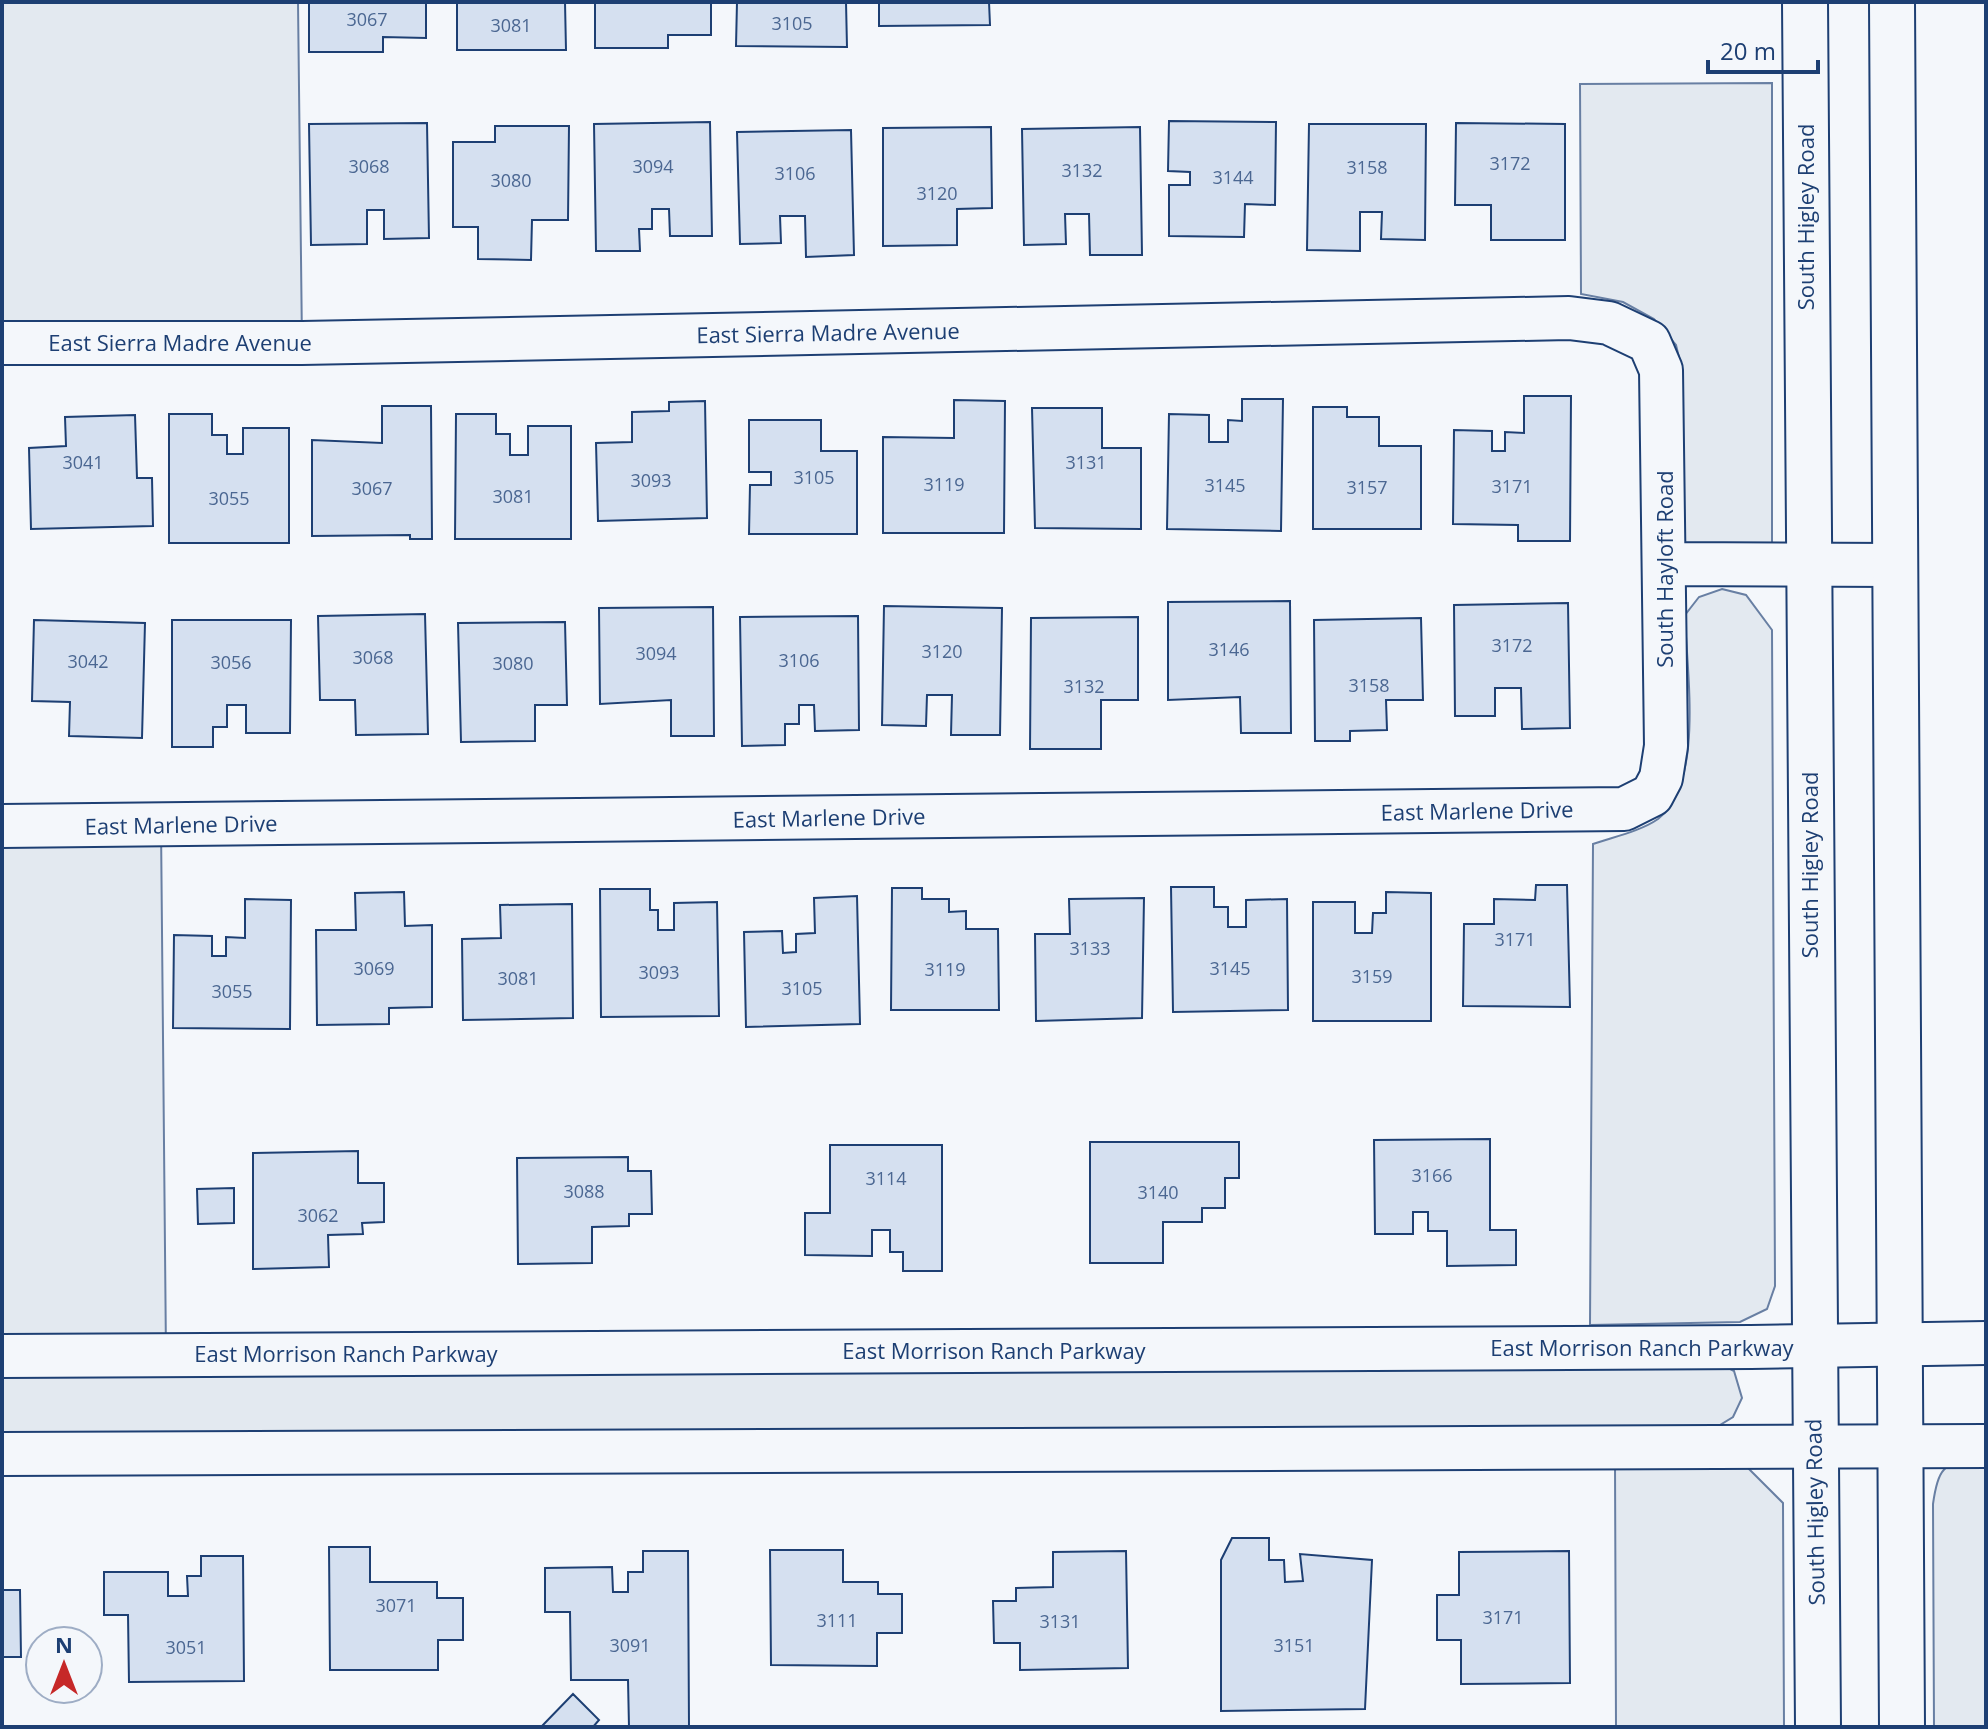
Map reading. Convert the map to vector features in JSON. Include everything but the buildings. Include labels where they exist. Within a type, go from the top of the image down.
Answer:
[{"type":"main road","name":"South Higley Road","points":[[1805,2],[1818,1727]]},
{"type":"main road","points":[[1892,2],[1902,1727]]},
{"type":"street","name":"East Sierra Madre Avenue","points":[[2,343],[318,343],[1569,318],[1609,323],[1649,342]]},
{"type":"street","name":"South Hayloft Road","points":[[1649,342],[1661,370],[1666,564],[1666,746],[1661,778],[1652,795]]},
{"type":"street","points":[[1666,564],[1895,565]]},
{"type":"street","name":"East Marlene Drive","points":[[2,826],[1624,809],[1652,795]]},
{"type":"street","name":"East Morrison Ranch Parkway","points":[[2,1356],[1814,1347],[1986,1343]]},
{"type":"street","points":[[2,1454],[1986,1446]]},
{"type":"shaded area","points":[[2,2],[298,2],[302,343],[2,343]]},
{"type":"shaded area","points":[[1772,83],[1772,545],[1683,545],[1683,374],[1676,345],[1654,319],[1623,302],[1581,294],[1580,84]]},
{"type":"shaded area","points":[[1722,589],[1746,595],[1772,630],[1775,1286],[1767,1309],[1740,1322],[1590,1325],[1593,844],[1651,823],[1673,802],[1682,779],[1690,723],[1685,615],[1699,597]]},
{"type":"shaded area","points":[[161,825],[166,1355],[2,1356],[2,826]]},
{"type":"shaded area","points":[[1712,1359],[1734,1371],[1742,1398],[1733,1417],[1715,1428],[2,1443],[2,1368]]},
{"type":"shaded area","points":[[1986,1457],[1986,1727],[1934,1727],[1935,1490],[1938,1479],[1947,1467]]},
{"type":"shaded area","points":[[1615,1462],[1743,1463],[1783,1503],[1784,1727],[1616,1727]]}]
